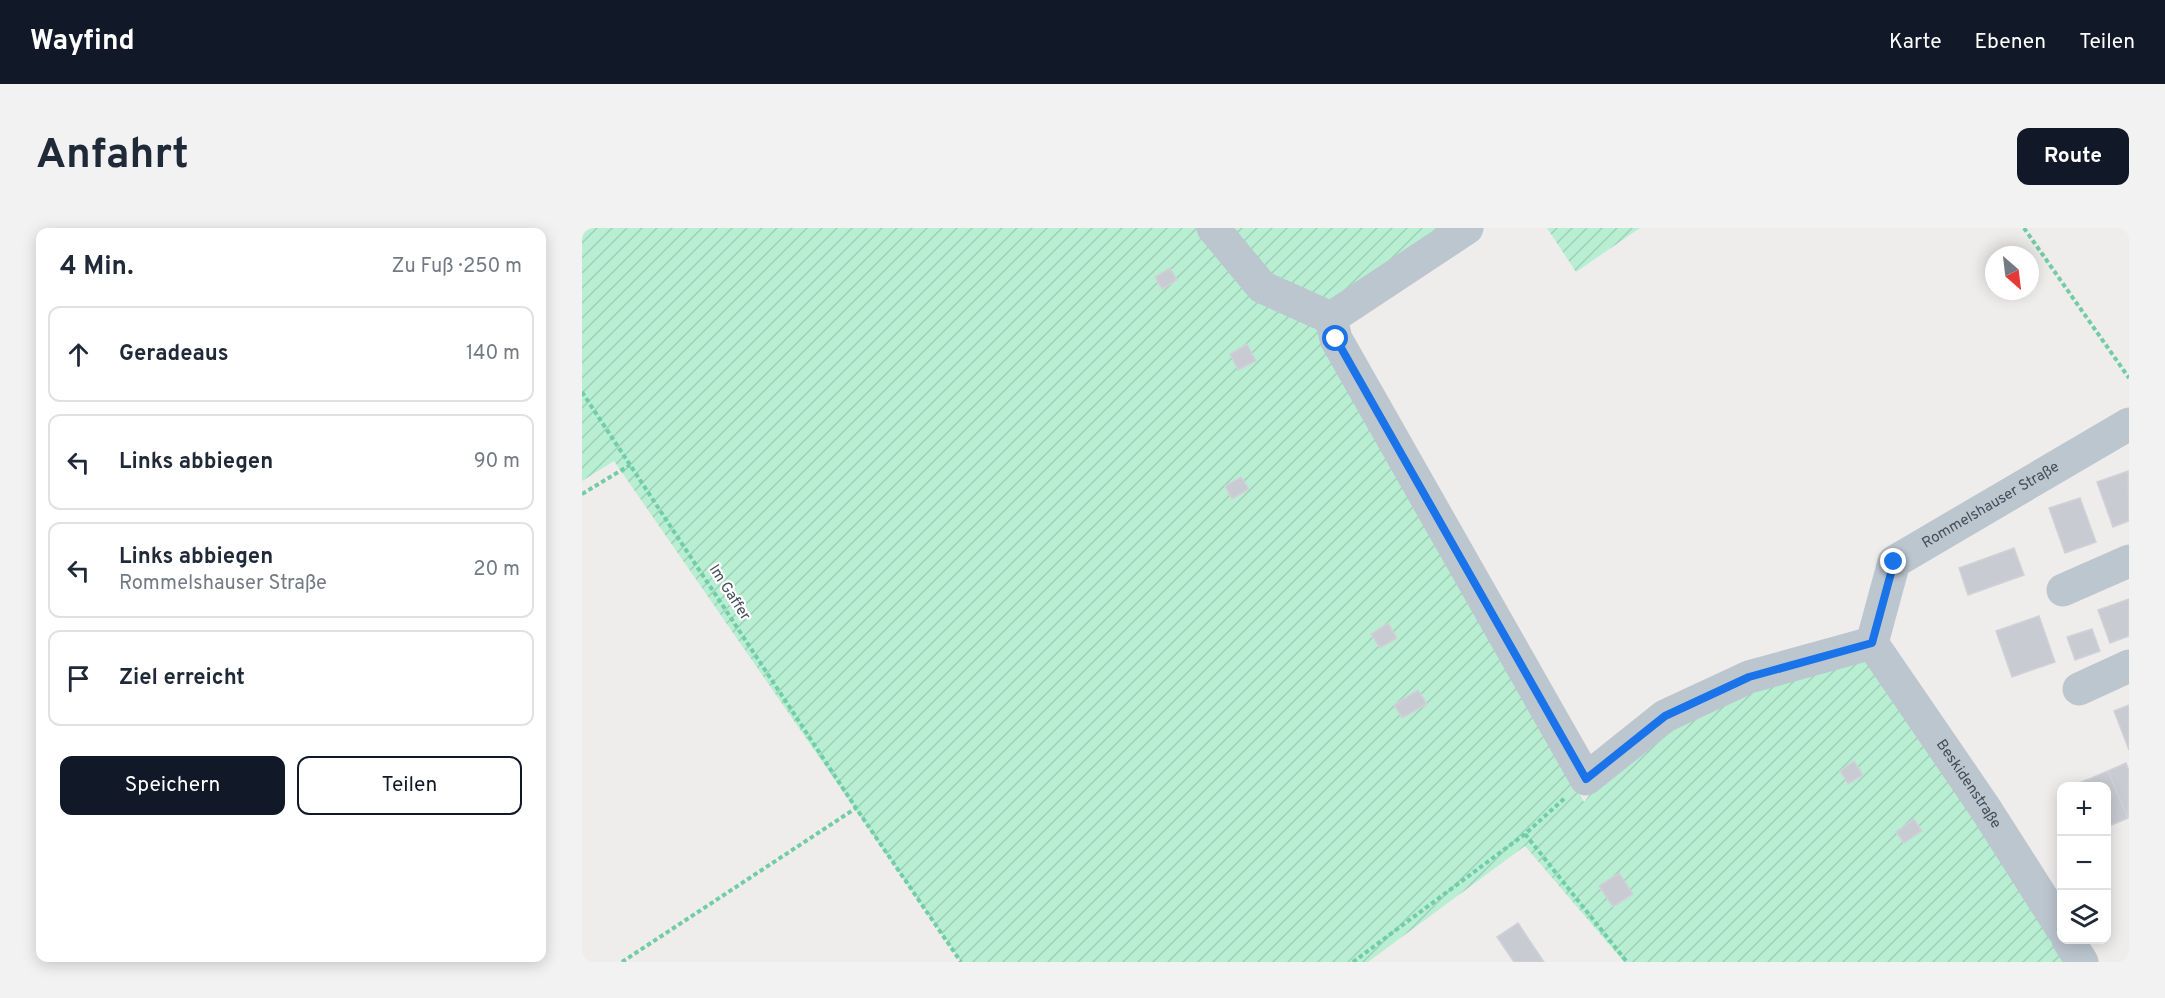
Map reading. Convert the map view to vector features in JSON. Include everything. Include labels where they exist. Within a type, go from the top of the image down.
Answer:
[{"type":"street","points":[[1213,228],[1262,287],[1331,318]]},
{"type":"street","points":[[1331,318],[1467,228]]},
{"type":"street","points":[[1331,318],[1336,339],[1586,779],[1665,716],[1749,677],[1872,643]]},
{"type":"street","name":"Rommelshauser Straße","points":[[1872,643],[1894,562],[2129,424]]},
{"type":"street","points":[[2063,590],[2129,561]]},
{"type":"street","name":"Beskidenstraße","points":[[1872,643],[1985,808],[2057,923]]},
{"type":"street","points":[[2079,689],[2129,666]]},
{"type":"street","points":[[2071,944],[2082,962]]},
{"type":"path","points":[[2024,228],[2129,378]]},
{"type":"path","name":"Im Gaffer","points":[[582,392],[856,808],[961,962]]},
{"type":"path","points":[[582,494],[630,465]]},
{"type":"path","points":[[1353,962],[1525,834],[1586,779]]},
{"type":"path","points":[[622,962],[856,808]]},
{"type":"path","points":[[1525,834],[1627,962]]},
{"type":"green space","points":[[582,228],[1446,228],[1317,321],[1552,739],[1584,802],[1602,778],[1640,747],[1699,714],[1782,681],[1869,661],[2057,936],[2057,944],[2063,944],[2075,962],[1624,962],[1525,846],[1368,962],[961,962],[614,461],[582,481]]},
{"type":"green space","points":[[1547,228],[1640,228],[1576,272]]},
{"type":"building","points":[[1170,268],[1177,280],[1162,289],[1155,277]]},
{"type":"building","points":[[1247,344],[1256,361],[1238,370],[1230,354]]},
{"type":"building","points":[[2128,471],[2129,521],[2113,527],[2097,482]]},
{"type":"building","points":[[1241,477],[1249,489],[1232,499],[1225,486]]},
{"type":"building","points":[[2080,498],[2096,542],[2065,553],[2049,508]]},
{"type":"building","points":[[2014,548],[2024,575],[1968,595],[1959,568]]},
{"type":"building","points":[[2129,599],[2129,636],[2110,643],[2098,610]]},
{"type":"building","points":[[2039,616],[2055,662],[2012,677],[1996,631]]},
{"type":"building","points":[[1388,623],[1397,638],[1380,648],[1371,634]]},
{"type":"building","points":[[2092,629],[2100,651],[2075,660],[2067,637]]},
{"type":"building","points":[[1418,690],[1427,704],[1402,718],[1394,705]]},
{"type":"building","points":[[2129,705],[2129,750],[2114,711]]},
{"type":"building","points":[[1854,761],[1863,775],[1848,784],[1840,771]]},
{"type":"building","points":[[2126,763],[2129,771],[2128,818],[2108,771]]},
{"type":"building","points":[[2108,771],[2128,818],[2111,825],[2111,782],[2091,782],[2089,779]]},
{"type":"building","points":[[1914,819],[1922,831],[1904,843],[1896,832]]},
{"type":"building","points":[[1619,873],[1633,894],[1613,907],[1599,886]]},
{"type":"building","points":[[1518,923],[1544,962],[1514,962],[1497,937]]},
{"type":"route","points":[[1336,339],[1586,779],[1665,716],[1749,677],[1872,643],[1894,562]]}]
